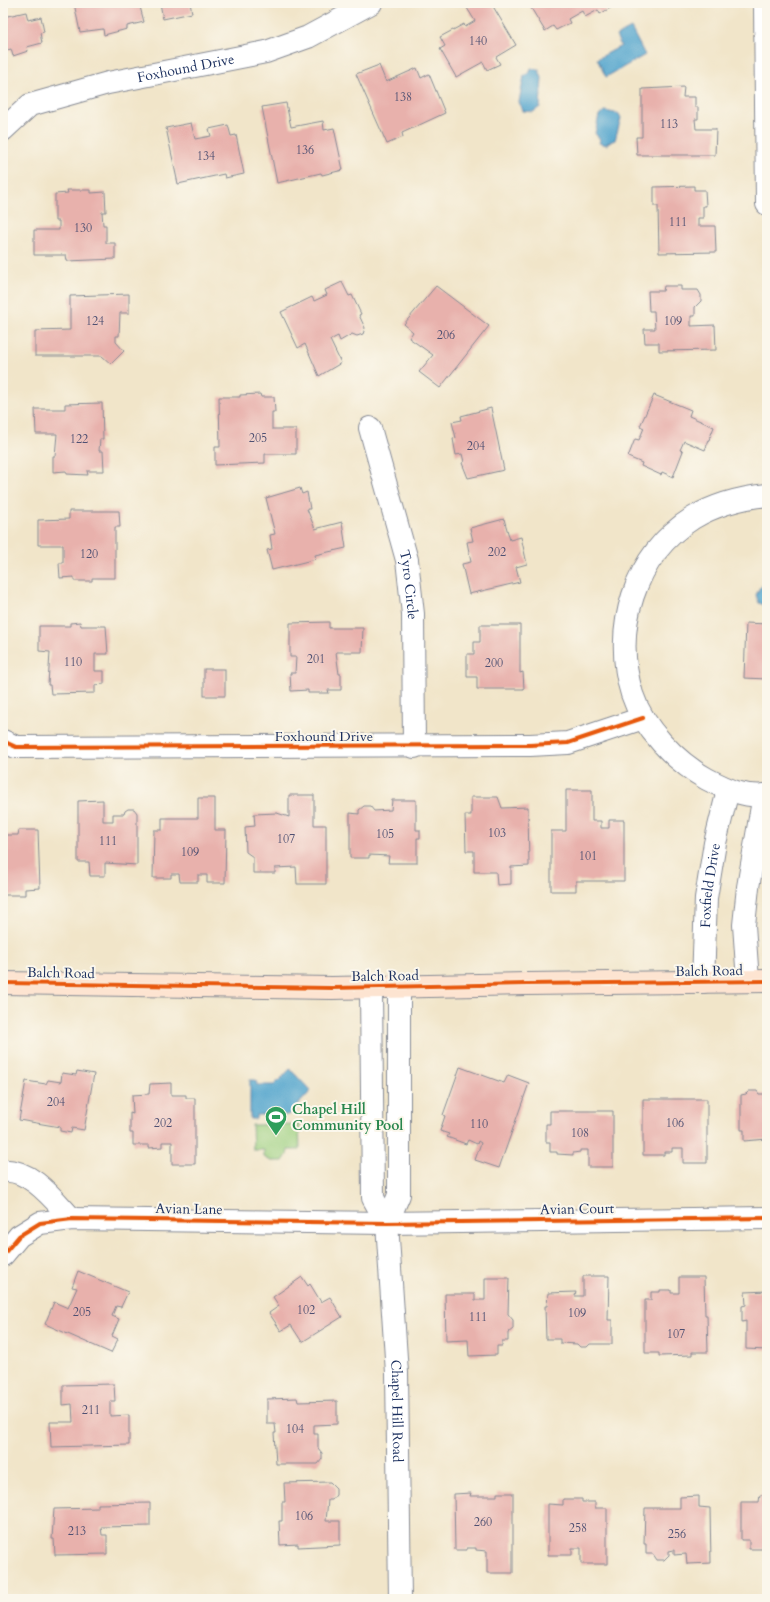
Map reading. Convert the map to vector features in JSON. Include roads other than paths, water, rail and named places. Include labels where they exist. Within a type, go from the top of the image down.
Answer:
[{"type":"street","name":"Foxhound Drive","points":[[3,130],[30,105],[108,83],[266,52],[308,38],[371,3]]},
{"type":"street","points":[[765,3],[767,204]]},
{"type":"street","name":"Tyro Circle","points":[[370,428],[407,560],[413,614],[414,746]]},
{"type":"street","points":[[757,981],[744,925],[748,887],[765,795],[743,794],[728,790],[698,774],[674,756],[643,718],[632,694],[624,649],[626,619],[638,581],[654,555],[669,538],[694,518],[724,503],[743,498],[767,495]]},
{"type":"street","name":"Foxhound Drive","points":[[3,741],[16,747],[414,746],[568,743],[643,718]]},
{"type":"street","name":"Foxfield Drive","points":[[703,982],[706,898],[714,843],[728,790]]},
{"type":"street","name":"Balch Road","points":[[3,983],[372,988],[757,981]]},
{"type":"street","name":"Chapel Hill Road","points":[[387,1222],[399,1195],[399,987]]},
{"type":"street","name":"Chapel Hill Road","points":[[372,988],[373,1198],[387,1222],[397,1372],[400,1599]]},
{"type":"street","points":[[3,1172],[12,1170],[38,1183],[72,1219]]},
{"type":"street","name":"Avian Court","points":[[387,1222],[767,1218]]},
{"type":"street","name":"Avian Lane","points":[[3,1255],[19,1236],[40,1223],[72,1219],[387,1222]]},
{"type":"water","points":[[631,28],[645,55],[606,77],[597,59],[621,46],[616,36]]},
{"type":"water","points":[[531,68],[539,70],[542,78],[540,107],[533,112],[523,111],[519,102],[524,76],[530,72]]},
{"type":"water","points":[[605,111],[619,114],[621,118],[615,140],[607,143],[607,145],[599,143],[600,140],[595,133],[599,115]]},
{"type":"water","points":[[767,583],[767,606],[759,603],[756,595],[760,587]]},
{"type":"water","points":[[290,1069],[311,1091],[288,1115],[256,1115],[256,1119],[250,1119],[250,1080],[256,1080],[257,1085],[274,1085]]},
{"type":"place","name":"Chapel Hill Community Pool","points":[[276,1136]]}]
